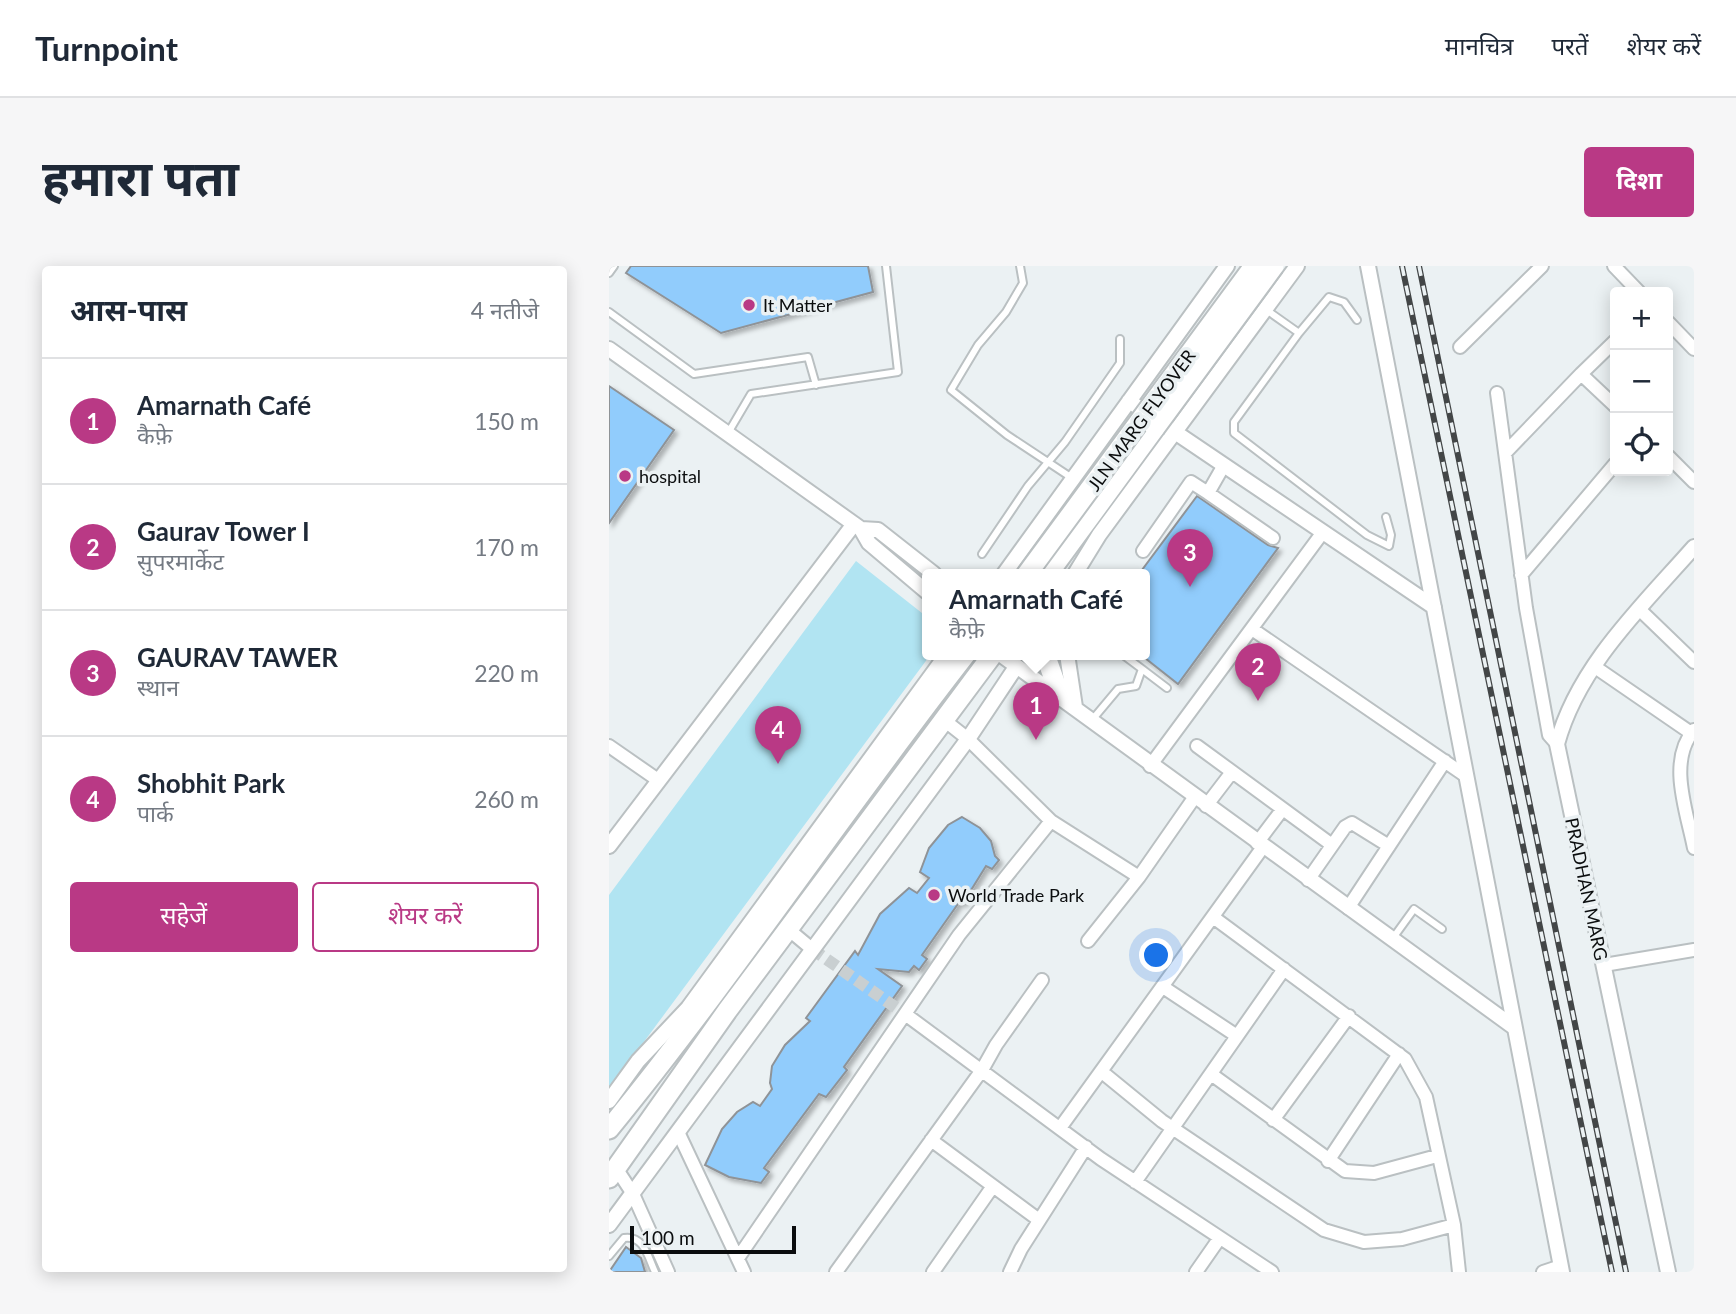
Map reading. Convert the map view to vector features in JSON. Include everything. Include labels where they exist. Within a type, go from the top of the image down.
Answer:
[{"type":"main road","name":"JLN MARG FLYOVER","points":[[1031,569],[1254,266]]},
{"type":"main road","name":"JLN MARG FLYOVER","points":[[1052,569],[1274,266]]},
{"type":"main road","points":[[609,1129],[663,1048],[961,660]]},
{"type":"main road","points":[[613,1173],[788,929],[989,660]]},
{"type":"main road","points":[[1048,660],[1067,701]]},
{"type":"street","points":[[1008,569],[1227,266]]},
{"type":"street","points":[[1078,569],[1099,535],[1297,266]]},
{"type":"street","points":[[1368,266],[1562,1269],[1543,1272]]},
{"type":"street","points":[[1460,347],[1542,266]]},
{"type":"street","points":[[1614,266],[1634,287]]},
{"type":"street","points":[[1673,327],[1694,349]]},
{"type":"street","points":[[1505,453],[1610,346]]},
{"type":"street","points":[[609,348],[858,526],[869,543],[922,588]]},
{"type":"street","points":[[1581,374],[1610,400]]},
{"type":"street","points":[[1497,393],[1521,575],[1549,735],[1557,744]]},
{"type":"street","points":[[1129,401],[1434,607]]},
{"type":"street","points":[[1673,461],[1694,482]]},
{"type":"street","points":[[1208,493],[1224,465]]},
{"type":"street","points":[[1521,575],[1610,470]]},
{"type":"street","points":[[1143,551],[1191,482],[1273,538]]},
{"type":"street","points":[[858,526],[878,530],[929,569]]},
{"type":"street","points":[[609,846],[858,526]]},
{"type":"street","points":[[1150,766],[1324,532]]},
{"type":"street","points":[[1557,744],[1566,716],[1595,667],[1639,609],[1694,547]]},
{"type":"street","points":[[1639,609],[1694,662]]},
{"type":"street","points":[[1252,629],[1466,776]]},
{"type":"street","points":[[609,1101],[638,1061],[663,1048],[688,1008],[943,660]]},
{"type":"street","points":[[1007,660],[1067,701],[1150,766],[1515,1028]]},
{"type":"street","points":[[1067,660],[1067,701]]},
{"type":"street","points":[[609,1225],[968,739],[1016,667]]},
{"type":"street","points":[[1595,667],[1692,731],[1681,753],[1681,767],[1694,848]]},
{"type":"street","points":[[944,720],[968,739],[1051,821],[1139,877]]},
{"type":"street","name":"PRADHAN MARG","points":[[1557,744],[1668,1272]]},
{"type":"street","points":[[609,746],[658,780]]},
{"type":"street","points":[[1197,746],[1332,845]]},
{"type":"street","points":[[1348,908],[1445,761]]},
{"type":"street","points":[[1088,941],[1200,802],[1231,772]]},
{"type":"street","points":[[1060,1128],[1213,917],[1282,810]]},
{"type":"street","points":[[738,1258],[959,935],[1051,821]]},
{"type":"street","points":[[1308,880],[1345,827],[1352,823],[1389,846]]},
{"type":"street","points":[[1213,917],[1399,1054],[1426,1097],[1454,1225],[1459,1272]]},
{"type":"street","points":[[788,929],[812,949]]},
{"type":"street","points":[[1604,965],[1694,950]]},
{"type":"street","points":[[1135,1182],[1284,969]]},
{"type":"street","points":[[836,1272],[982,1070],[996,1045],[1042,980]]},
{"type":"street","points":[[1163,987],[1237,1036]]},
{"type":"street","points":[[905,1014],[1135,1182],[1272,1272]]},
{"type":"street","points":[[1273,1119],[1349,1016]]},
{"type":"street","points":[[1328,1161],[1399,1054]]},
{"type":"street","points":[[1102,1072],[1173,1128],[1324,1230],[1364,1242],[1402,1239],[1454,1225]]},
{"type":"street","points":[[1210,1074],[1345,1171],[1374,1173],[1437,1156]]},
{"type":"street","points":[[678,1132],[744,1272]]},
{"type":"street","points":[[931,1140],[1039,1220]]},
{"type":"street","points":[[1015,1270],[1039,1220],[1086,1147]]},
{"type":"street","points":[[613,1173],[633,1194],[668,1272]]},
{"type":"street","points":[[933,1272],[993,1186]]},
{"type":"street","points":[[1196,1272],[1219,1239]]},
{"type":"lane","points":[[609,273],[614,266]]},
{"type":"lane","points":[[728,433],[751,394],[898,372],[886,266]]},
{"type":"lane","points":[[1020,266],[1023,284],[1006,312],[978,345],[951,390],[1047,463],[1072,478]]},
{"type":"lane","points":[[1357,320],[1344,302],[1329,297],[1299,333],[1234,422],[1234,433],[1367,535],[1389,546],[1391,535],[1386,517]]},
{"type":"lane","points":[[1265,309],[1299,333]]},
{"type":"lane","points":[[609,312],[694,374],[808,357],[816,384]]},
{"type":"lane","points":[[982,554],[1120,363],[1120,339]]},
{"type":"lane","points":[[1130,660],[1167,688]]},
{"type":"lane","points":[[1092,720],[1118,689],[1136,686],[1142,669]]},
{"type":"lane","points":[[1392,940],[1415,909],[1442,929]]},
{"type":"lane","points":[[609,1256],[624,1238],[632,1238],[642,1243],[655,1272]]},
{"type":"shaded area","points":[[856,561],[922,613],[922,660],[927,660],[609,1089],[609,895]]},
{"type":"building","name":"It Matter","points":[[631,266],[868,266],[873,292],[721,333],[626,273]]},
{"type":"building","name":"hospital","points":[[609,386],[674,430],[609,523]]},
{"type":"building","points":[[1197,496],[1268,545],[1278,548],[1178,684],[1148,660],[1150,660],[1150,569],[1143,569]]},
{"type":"building","points":[[962,817],[980,828],[991,841],[995,856],[999,860],[992,869],[986,866],[963,903],[960,901],[922,955],[927,959],[919,970],[914,966],[909,972],[878,969],[902,986],[844,1067],[847,1070],[826,1097],[819,1094],[764,1168],[769,1172],[761,1183],[729,1177],[705,1165],[722,1129],[737,1112],[753,1102],[760,1106],[772,1089],[772,1066],[785,1045],[810,1021],[806,1018],[855,951],[858,955],[880,914],[909,888],[917,893],[929,878],[920,872],[929,848],[948,825]]},
{"type":"building","points":[[626,1247],[641,1258],[645,1272],[609,1272]]},
{"type":"tunnel","points":[[812,949],[905,1014]]},
{"type":"railway","points":[[1402,266],[1612,1272]]},
{"type":"railway","points":[[1419,266],[1626,1272]]},
{"type":"place","name":"It Matter","points":[[749,305]]},
{"type":"place","name":"hospital","points":[[625,476]]},
{"type":"place","name":"GAURAV TAWER","points":[[1190,587]]},
{"type":"place","name":"Gaurav Tower I","points":[[1258,701]]},
{"type":"place","name":"Amarnath Café","points":[[1036,740]]},
{"type":"place","name":"Shobhit Park","points":[[778,764]]},
{"type":"place","name":"World Trade Park","points":[[934,895]]}]
